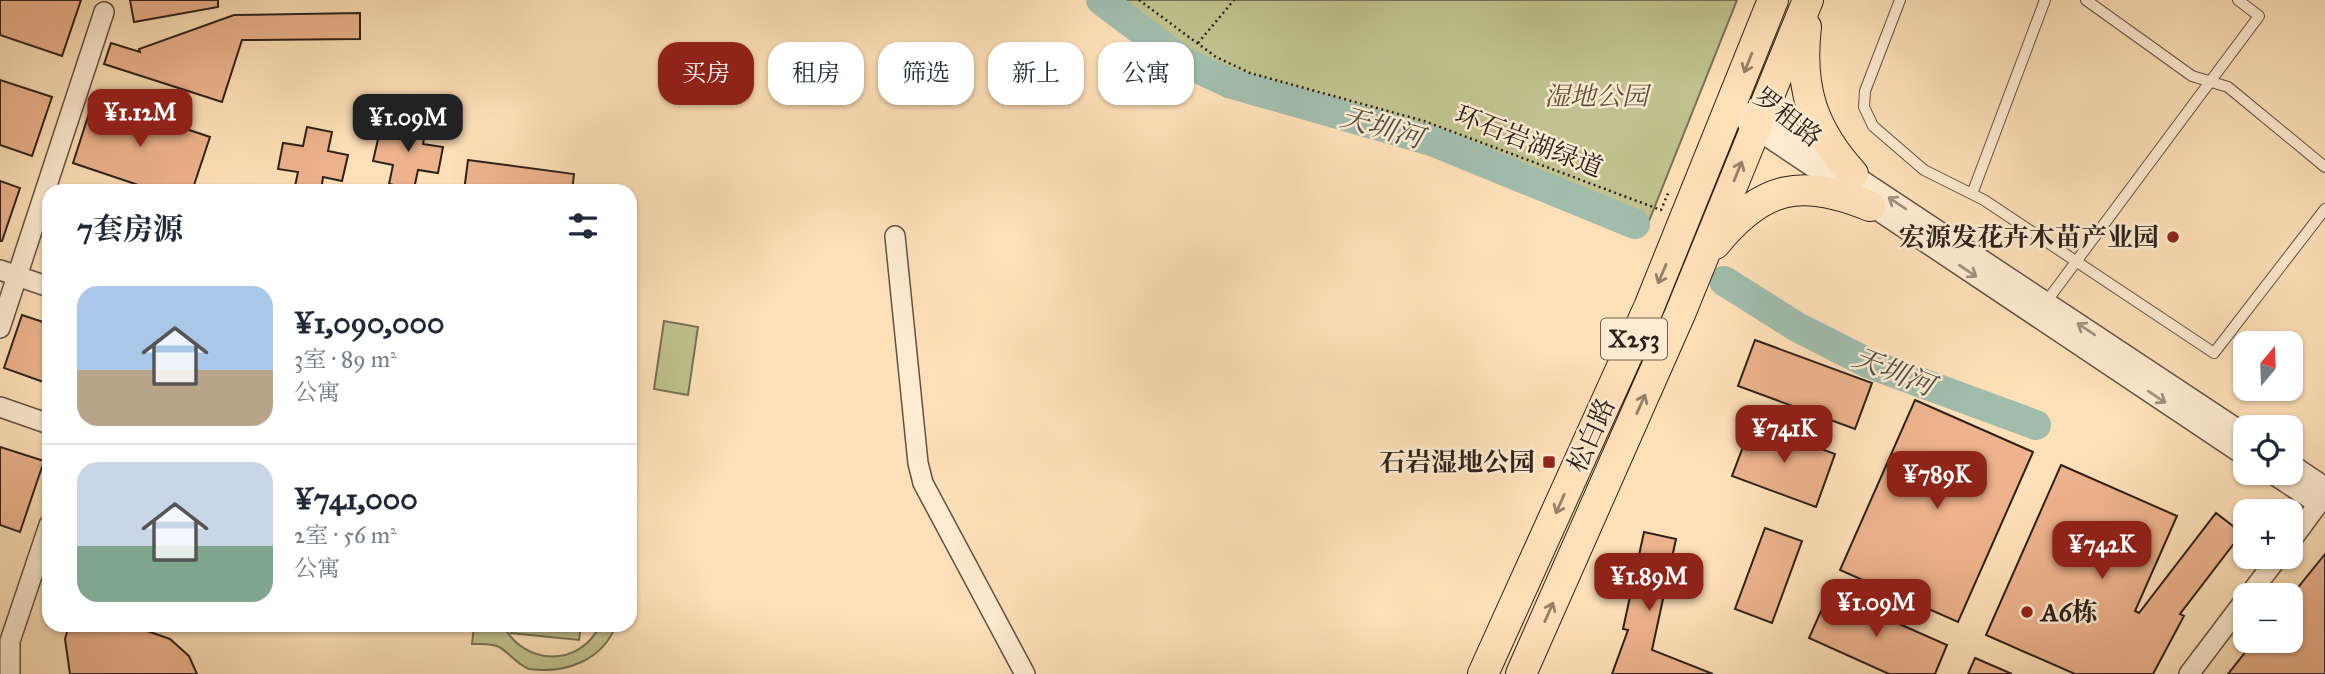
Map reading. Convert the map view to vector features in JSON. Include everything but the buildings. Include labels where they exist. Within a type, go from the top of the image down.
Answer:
[{"type":"main road","name":"松白路","points":[[1483,674],[1649,307],[1773,0]]},
{"type":"main road","name":"松白路","points":[[1521,674],[1699,268],[1809,0]]},
{"type":"main road","points":[[1809,0],[1804,67],[1808,101],[1831,147],[1853,174]]},
{"type":"main road","points":[[1699,268],[1732,226],[1768,196],[1800,190],[1818,191],[1870,206]]},
{"type":"street","points":[[0,328],[9,273],[104,12]]},
{"type":"street","name":"罗租路","points":[[1730,108],[1853,174],[2233,426]]},
{"type":"street","name":"罗租路","points":[[1759,122],[1870,206],[2233,448]]},
{"type":"street","points":[[895,236],[918,463],[923,483],[1025,674]]},
{"type":"street","points":[[9,273],[42,285]]},
{"type":"street","points":[[0,407],[42,422]]},
{"type":"street","points":[[2303,476],[2323,496]]},
{"type":"street","points":[[2299,485],[2323,496]]},
{"type":"street","points":[[2303,524],[2323,496]]},
{"type":"street","points":[[10,674],[10,641],[42,546]]},
{"type":"street","points":[[2258,583],[2269,569]]},
{"type":"street","points":[[2189,674],[2233,616]]},
{"type":"lane","points":[[1900,0],[1864,90],[1864,107],[1873,126],[1924,170],[1972,194],[2214,353],[2325,209]]},
{"type":"lane","points":[[1972,194],[2045,0]]},
{"type":"lane","points":[[2087,0],[2192,76],[2228,88],[2325,167]]},
{"type":"lane","points":[[2046,302],[2259,16],[2238,0]]},
{"type":"path","name":"环石岩湖绿道","points":[[1139,0],[1216,57],[1250,73],[1423,121],[1661,210],[1669,192]]},
{"type":"path","points":[[1198,43],[1234,0]]},
{"type":"green space","name":"湿地公园","points":[[1112,0],[1737,0],[1649,221],[1433,135],[1230,77],[1194,60],[1194,42],[1166,42]]},
{"type":"green space","points":[[664,321],[698,327],[688,395],[654,389]]},
{"type":"green space","points":[[473,632],[508,632],[524,648],[538,654],[566,655],[579,649],[596,632],[612,632],[593,656],[569,667],[556,669],[529,669],[503,649],[486,644],[472,644]]},
{"type":"green space","points":[[511,632],[580,632],[579,640]]},
{"type":"waterway","name":"天圳河","points":[[1101,0],[1182,61],[1229,83],[1432,141],[1635,224]]},
{"type":"waterway","name":"天圳河","points":[[1724,281],[1797,327],[1870,364],[2036,425]]},
{"type":"place","name":"宏源发花卉木苗产业园","points":[[2173,237]]},
{"type":"place","name":"石岩湿地公园","points":[[1549,462]]},
{"type":"place","name":"A6栋","points":[[2027,612]]}]
